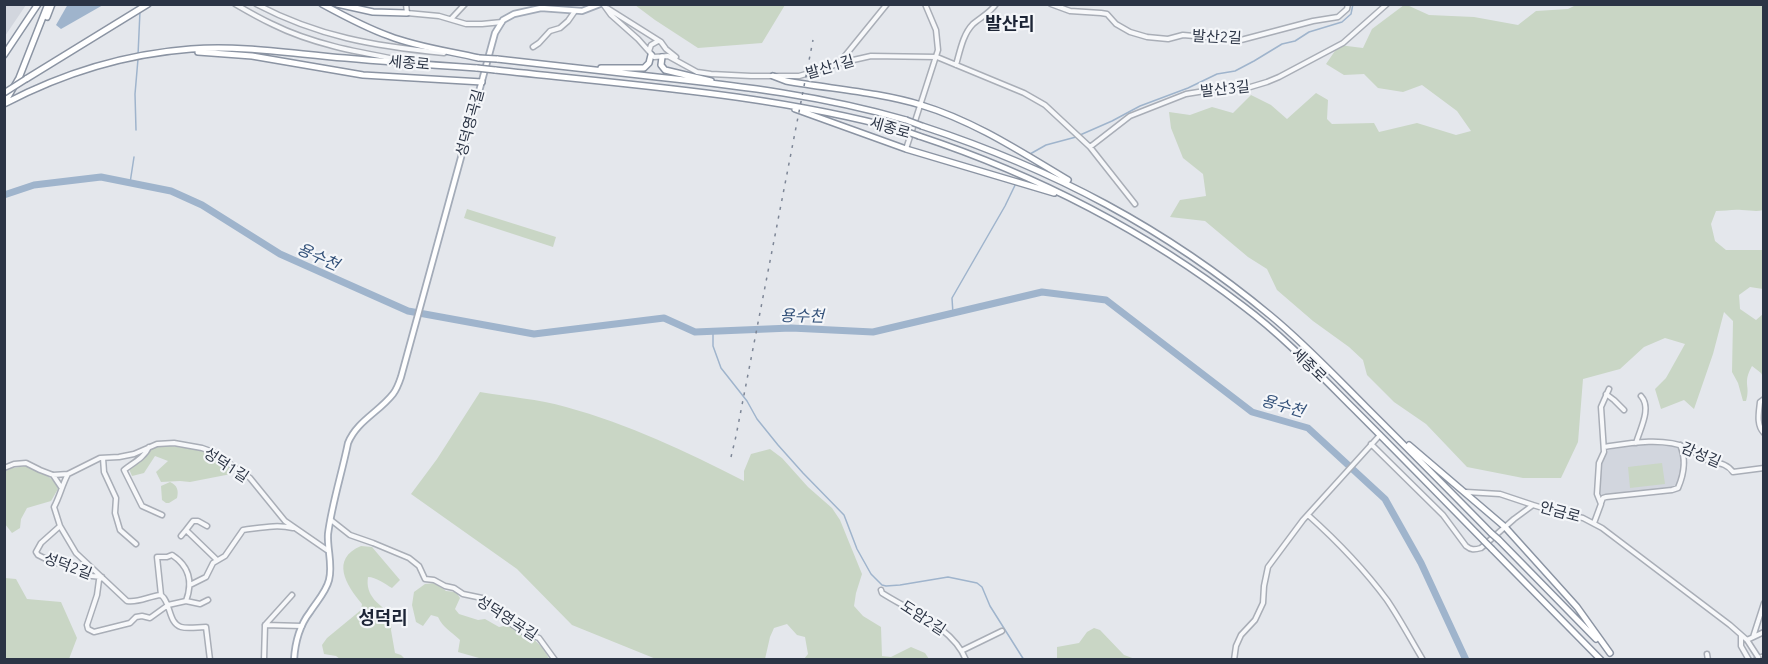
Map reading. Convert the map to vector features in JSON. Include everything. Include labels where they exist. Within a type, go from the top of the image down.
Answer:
[{"type":"highway","points":[[5,55],[36,4]]},
{"type":"highway","points":[[4,103],[19,78],[50,4]]},
{"type":"highway","points":[[4,93],[148,4]]},
{"type":"highway","name":"세종로","points":[[322,4],[389,37],[425,46],[479,58],[804,96],[864,108],[906,120],[1038,166],[1168,241],[1247,297],[1314,355],[1616,660]]},
{"type":"highway","points":[[337,4],[373,12],[407,13]]},
{"type":"highway","name":"세종로","points":[[4,103],[84,69],[126,58],[202,49],[259,50],[477,68],[730,96],[859,118],[902,130],[1003,167],[1089,206],[1161,248],[1244,307],[1307,362],[1601,660]]},
{"type":"highway","points":[[166,52],[230,54],[363,75],[482,82]]},
{"type":"highway","points":[[561,66],[639,69],[647,66],[650,53]]},
{"type":"highway","points":[[663,56],[661,65],[665,70],[733,86]]},
{"type":"highway","points":[[773,76],[786,81],[920,105],[940,111],[1014,147],[1038,166]]},
{"type":"highway","points":[[781,104],[906,149],[999,176],[1032,182]]},
{"type":"highway","points":[[1380,421],[1505,527],[1577,607],[1610,653]]},
{"type":"main road","points":[[502,22],[514,14],[549,6],[582,11],[602,5]]},
{"type":"main road","name":"성덕영곡길","points":[[331,520],[352,434],[397,388],[495,33],[502,22]]},
{"type":"main road","points":[[294,660],[295,645],[305,618],[320,599],[330,579],[330,561],[327,550],[331,520]]},
{"type":"street","points":[[235,4],[272,25],[328,45],[403,61],[450,67]]},
{"type":"street","points":[[256,4],[278,16],[332,36],[405,49],[468,55]]},
{"type":"street","points":[[406,4],[407,13],[439,16],[466,24],[502,22]]},
{"type":"street","points":[[450,19],[465,4]]},
{"type":"street","points":[[840,63],[887,4]]},
{"type":"street","points":[[906,149],[938,50],[936,30],[925,4]]},
{"type":"street","points":[[956,65],[972,25],[996,4]]},
{"type":"street","name":"발산2길","points":[[1051,4],[1070,11],[1107,14],[1117,25],[1147,37],[1168,39],[1183,35],[1241,40],[1313,21],[1338,17],[1347,9],[1348,4]]},
{"type":"street","name":"발산3길","points":[[1090,147],[1130,116],[1186,94],[1217,89],[1248,88],[1279,77],[1343,43],[1387,4]]},
{"type":"street","points":[[602,5],[664,45],[687,68]]},
{"type":"street","points":[[602,5],[650,53],[658,58],[663,56],[673,58],[687,68]]},
{"type":"street","points":[[986,5],[989,12]]},
{"type":"street","points":[[533,46],[539,44],[550,31],[560,28],[575,10]]},
{"type":"street","points":[[650,53],[651,45],[658,41]]},
{"type":"street","points":[[663,56],[666,49]]},
{"type":"street","name":"발산1길","points":[[687,68],[711,74],[799,76],[871,56],[937,57],[1034,98],[1055,113],[1090,147],[1135,204]]},
{"type":"street","points":[[1601,504],[1597,494],[1597,485],[1599,463],[1604,452],[1601,407],[1609,389]]},
{"type":"street","points":[[1606,394],[1624,410]]},
{"type":"street","points":[[1636,443],[1646,409],[1641,396]]},
{"type":"street","points":[[1764,399],[1760,402],[1758,416],[1761,430],[1764,433]]},
{"type":"street","points":[[1234,660],[1236,646],[1241,635],[1255,620],[1263,603],[1263,586],[1268,567],[1308,515],[1380,435]]},
{"type":"street","name":"성덕1길","points":[[4,468],[26,463],[53,475],[68,474],[103,458],[134,454],[149,446],[164,443],[202,448],[213,452],[250,478],[269,503],[294,528],[327,550]]},
{"type":"street","name":"감성길","points":[[1604,447],[1636,443],[1667,443],[1692,449],[1702,458],[1729,467],[1733,472],[1764,468]]},
{"type":"street","name":"안금로","points":[[1371,444],[1443,515],[1466,546],[1475,550],[1481,548],[1533,505],[1583,518],[1594,523],[1677,584],[1747,640],[1759,658]]},
{"type":"street","points":[[1594,523],[1603,498],[1678,488],[1683,469],[1680,445]]},
{"type":"street","points":[[149,446],[142,456],[124,470],[142,506],[162,515]]},
{"type":"street","points":[[103,458],[104,472],[116,498],[115,513],[120,530],[136,544]]},
{"type":"street","name":"성덕2길","points":[[68,474],[54,507],[60,526],[76,554],[127,601],[134,603],[161,595]]},
{"type":"street","points":[[53,475],[61,488]]},
{"type":"street","points":[[1466,492],[1500,494],[1533,505]]},
{"type":"street","points":[[1308,515],[1338,542],[1388,601],[1423,660]]},
{"type":"street","name":"성덕영곡길","points":[[331,520],[350,536],[409,558],[419,566],[425,579],[434,579],[462,594],[482,598],[504,619],[525,633],[539,638],[555,660]]},
{"type":"street","points":[[181,536],[194,521],[207,526]]},
{"type":"street","points":[[190,585],[206,577],[213,563],[225,556],[243,530],[254,530],[273,525],[294,528]]},
{"type":"street","name":"성덕2길","points":[[60,526],[41,543],[36,552],[38,555],[92,576],[102,577]]},
{"type":"street","points":[[186,530],[217,560]]},
{"type":"street","points":[[186,601],[190,585],[187,568],[172,555],[157,557],[161,595],[166,598],[172,617],[180,627],[206,627],[210,660]]},
{"type":"street","points":[[102,577],[99,580],[97,595],[87,625],[94,632],[130,623],[136,617],[150,618],[168,605],[186,601],[200,604],[208,600]]},
{"type":"street","name":"도암2길","points":[[881,590],[886,596],[949,635],[963,650]]},
{"type":"street","points":[[264,660],[265,625],[292,595]]},
{"type":"street","points":[[1754,637],[1764,603]]},
{"type":"street","points":[[265,625],[302,626]]},
{"type":"street","points":[[966,660],[963,650],[1002,631]]},
{"type":"street","points":[[1747,640],[1764,632]]},
{"type":"street","points":[[1741,635],[1741,646],[1749,660]]},
{"type":"shaded area","points":[[4,5],[26,5],[5,36]]},
{"type":"shaded area","points":[[1635,445],[1679,446],[1681,461],[1680,479],[1675,488],[1607,497],[1603,495],[1601,498],[1598,494],[1601,465],[1608,450]]},
{"type":"green space","points":[[635,5],[785,5],[762,43],[698,48]]},
{"type":"green space","points":[[1404,5],[1429,15],[1474,17],[1518,25],[1536,11],[1568,9],[1576,5],[1763,5],[1763,210],[1716,211],[1711,224],[1715,241],[1726,250],[1763,250],[1763,289],[1750,287],[1739,295],[1740,309],[1756,320],[1763,314],[1763,377],[1752,366],[1747,381],[1746,401],[1743,401],[1732,372],[1733,321],[1724,312],[1713,354],[1694,409],[1684,400],[1661,409],[1655,389],[1666,378],[1685,344],[1665,338],[1644,347],[1620,369],[1583,379],[1578,442],[1561,478],[1523,478],[1467,467],[1426,424],[1394,402],[1367,375],[1363,360],[1277,290],[1267,269],[1248,257],[1205,221],[1170,217],[1180,200],[1206,196],[1203,174],[1183,158],[1171,128],[1169,112],[1190,115],[1212,107],[1233,113],[1251,95],[1271,105],[1287,119],[1316,93],[1328,100],[1327,119],[1332,124],[1374,123],[1379,132],[1417,123],[1456,135],[1471,131],[1457,111],[1422,85],[1403,92],[1378,88],[1364,74],[1344,75],[1326,64],[1339,45],[1363,48],[1372,29]]},
{"type":"green space","points":[[467,209],[556,237],[553,247],[464,218]]},
{"type":"green space","points":[[480,392],[545,402],[589,414],[656,439],[744,481],[744,471],[751,454],[770,449],[832,508],[840,520],[862,574],[854,606],[863,616],[881,627],[882,656],[891,657],[911,647],[925,653],[929,659],[804,659],[808,654],[805,637],[797,635],[787,624],[774,628],[765,659],[656,659],[572,625],[517,569],[411,494],[437,459]]},
{"type":"green space","points":[[162,445],[201,450],[232,469],[231,474],[190,482],[161,482],[156,472],[168,461],[155,456],[144,473],[132,476],[129,469],[150,448]]},
{"type":"green space","points":[[1662,463],[1665,484],[1630,488],[1628,467]]},
{"type":"green space","points":[[26,466],[49,477],[58,489],[51,501],[27,508],[21,519],[20,528],[12,533],[5,524],[4,472]]},
{"type":"green space","points":[[170,482],[176,486],[178,495],[177,498],[166,503],[162,500],[161,486]]},
{"type":"green space","points":[[361,546],[372,547],[400,580],[392,588],[368,577],[368,584],[374,599],[393,615],[391,630],[395,653],[405,659],[340,659],[324,654],[322,645],[327,638],[361,610],[362,604],[346,581],[343,565],[351,551]]},
{"type":"green space","points":[[5,578],[16,579],[27,599],[61,602],[77,638],[69,659],[5,659]]},
{"type":"green space","points":[[435,583],[446,591],[456,592],[460,598],[455,609],[459,614],[478,620],[485,619],[499,627],[509,625],[542,647],[549,659],[481,659],[458,652],[460,640],[445,627],[438,617],[431,615],[423,626],[416,622],[412,605],[414,592],[425,584]]},
{"type":"green space","points":[[1094,628],[1100,630],[1124,655],[1135,659],[1057,659],[1057,647],[1079,643],[1087,632]]},
{"type":"water","points":[[68,4],[103,5],[61,29],[56,25]]},
{"type":"waterway","points":[[1080,135],[1140,106],[1217,74],[1235,71],[1282,44],[1295,41],[1309,32],[1342,22],[1351,14],[1353,4]]},
{"type":"waterway","points":[[138,55],[140,11]]},
{"type":"waterway","points":[[136,130],[135,94],[138,59]]},
{"type":"waterway","points":[[1030,154],[1046,145],[1076,137]]},
{"type":"waterway","points":[[130,183],[134,157]]},
{"type":"waterway","name":"용수천","points":[[4,195],[34,185],[101,177],[171,191],[202,205],[280,254],[408,311],[534,334],[664,318],[695,332],[791,328],[873,332],[1042,292],[1106,300],[1252,412],[1308,428],[1385,499],[1421,563],[1466,660]]},
{"type":"waterway","points":[[953,314],[952,298],[1005,206],[1019,177]]},
{"type":"waterway","points":[[713,330],[713,346],[721,368],[778,445],[844,515],[857,549],[871,574],[886,586],[948,577],[977,583],[982,587],[990,606],[1024,660]]},
{"type":"waterway","name":"용수천","points":[[1465,654],[1468,660]]},
{"type":"railway","points":[[731,457],[813,40]]},
{"type":"district","name":"발산리","points":[[1010,24]]},
{"type":"district","name":"성덕리","points":[[383,618]]}]
